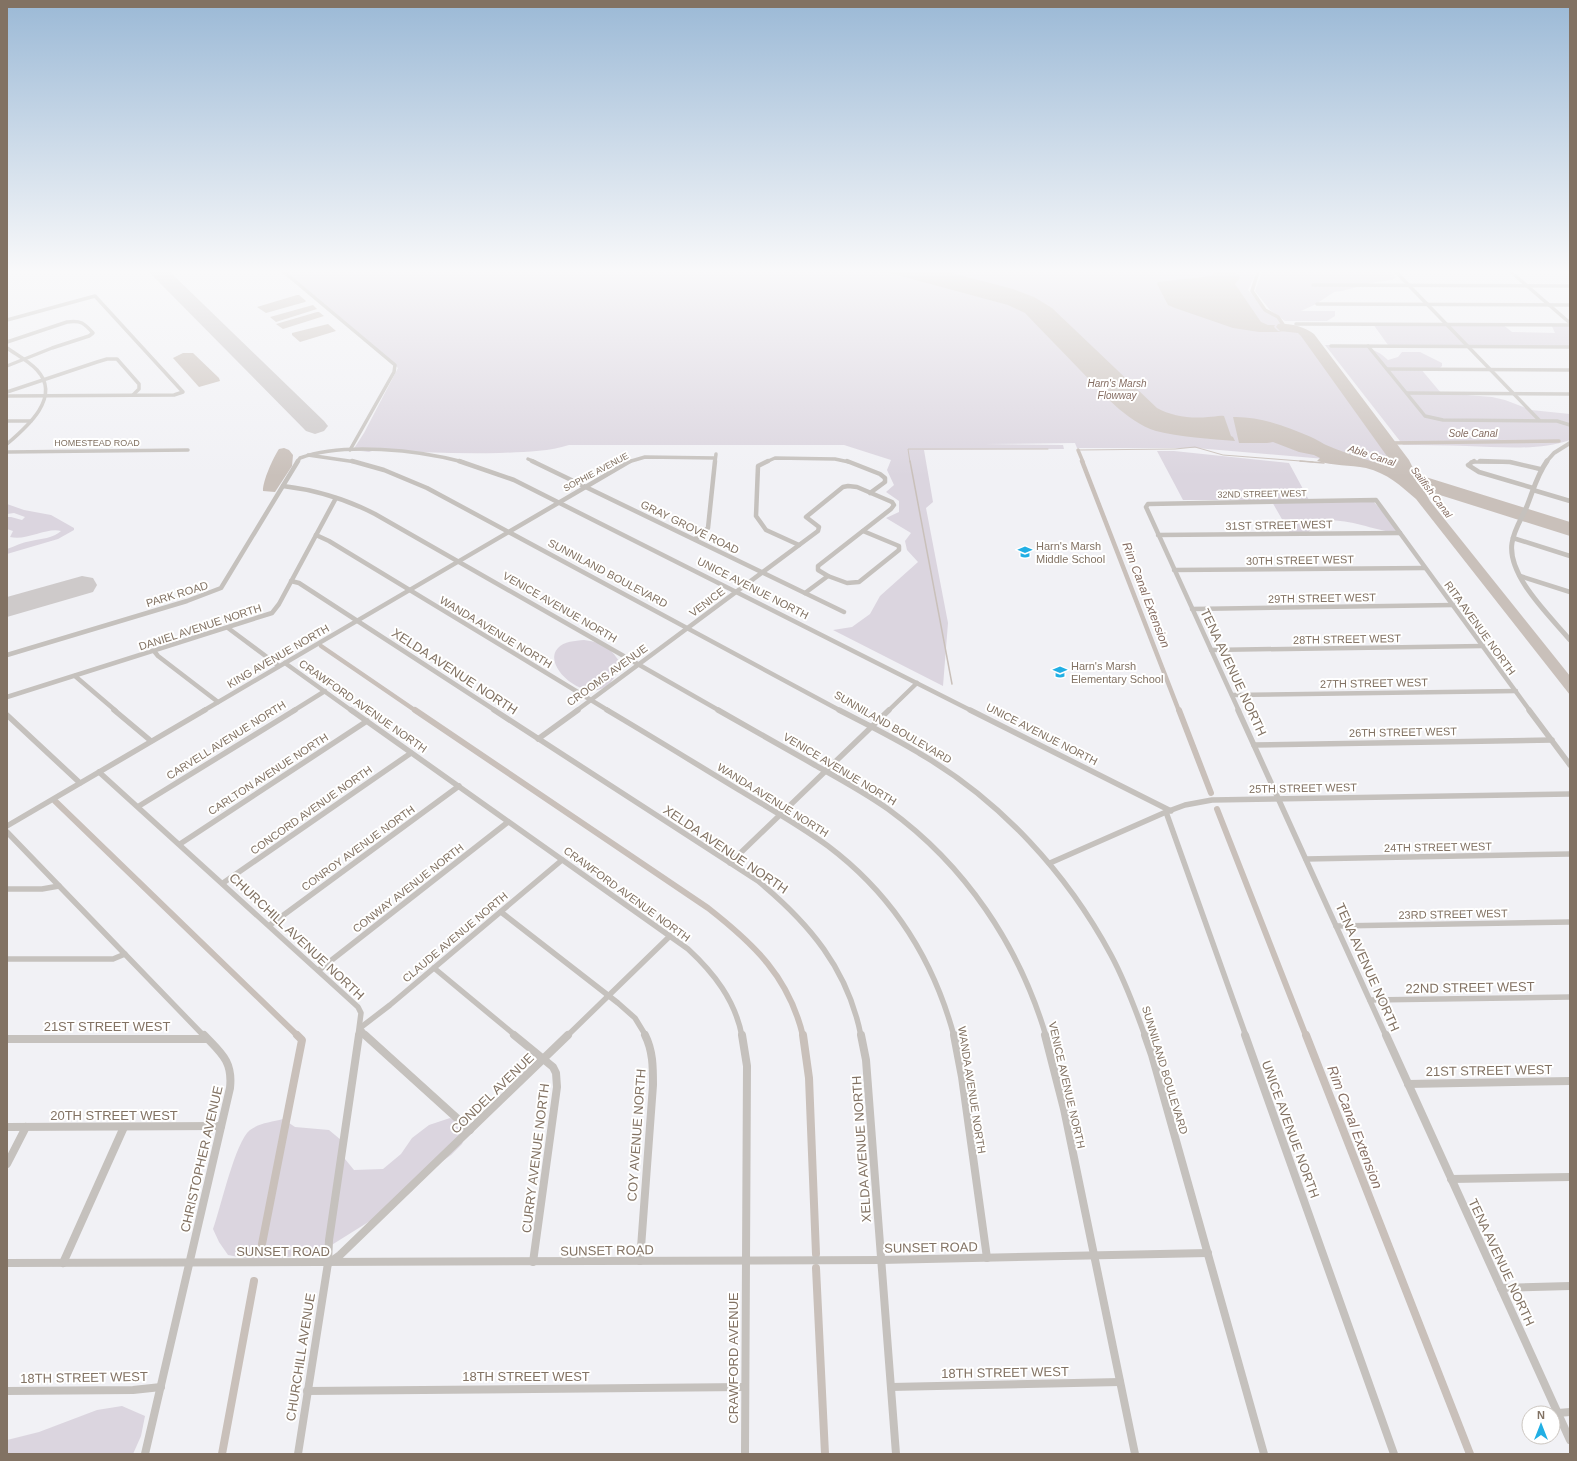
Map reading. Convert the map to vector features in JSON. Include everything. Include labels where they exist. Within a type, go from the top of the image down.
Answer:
[{"type":"street","points":[[7,366],[76,340]]},
{"type":"street","points":[[7,396],[182,394],[183,390],[136,340]]},
{"type":"street","points":[[350,450],[394,372],[395,365],[365,340]]},
{"type":"street","points":[[1461,340],[1539,420]]},
{"type":"street","points":[[1331,346],[1570,347]]},
{"type":"street","points":[[1368,346],[1428,418],[1443,420],[1562,421],[1570,425]]},
{"type":"street","points":[[7,348],[38,372],[43,379],[45,386],[45,395],[41,408],[31,421],[7,444]]},
{"type":"street","points":[[7,392],[103,360],[112,359],[119,362],[139,384],[139,389],[133,394]]},
{"type":"street","points":[[1387,369],[1570,370]]},
{"type":"street","points":[[1407,393],[1570,394]]},
{"type":"street","points":[[7,422],[31,421]]},
{"type":"street","points":[[1570,444],[1550,456],[1540,469],[1527,507],[1511,546],[1512,558],[1520,576],[1529,590],[1570,640]]},
{"type":"street","name":"HOMESTEAD ROAD","points":[[7,452],[188,450]]},
{"type":"street","name":"UNICE AVENUE NORTH","points":[[308,455],[350,450],[406,452],[454,459],[497,472],[736,591],[1168,812],[1394,1454]]},
{"type":"street","points":[[332,458],[337,451]]},
{"type":"street","name":"SUNNILAND BOULEVARD","points":[[308,455],[363,464],[403,477],[427,488],[872,726],[920,753],[965,784],[1007,819],[1050,863],[1094,926],[1129,992],[1152,1055],[1264,1454]]},
{"type":"street","name":"PARK ROAD","points":[[7,655],[216,591],[224,584],[300,458],[308,455]]},
{"type":"street","name":"SOPHIE AVENUE","points":[[558,502],[630,461],[645,457],[715,456],[708,528],[695,539]]},
{"type":"street","points":[[799,545],[766,530],[756,516],[758,466],[775,458],[844,460],[880,474],[884,478],[885,482],[870,493]]},
{"type":"street","name":"GRAY GROVE ROAD","points":[[528,459],[844,612]]},
{"type":"street","points":[[1540,469],[1510,462],[1471,462],[1468,465],[1479,472],[1570,501]]},
{"type":"street","name":"VENICE AVENUE NORTH","points":[[283,486],[336,498],[365,509],[826,770],[883,806],[927,841],[972,889],[1011,949],[1037,1008],[1050,1052],[1135,1454]]},
{"type":"street","name":"VENICE","points":[[688,628],[818,531],[819,527],[817,524],[807,519],[808,514],[843,487],[852,486],[870,493]]},
{"type":"street","points":[[863,530],[894,542],[899,546],[899,550],[859,582],[854,584],[848,584],[828,576],[818,570],[818,566],[863,530],[891,509],[894,505],[892,502],[870,493]]},
{"type":"street","name":"DANIEL AVENUE NORTH","points":[[7,697],[272,613],[276,610],[336,498]]},
{"type":"street","name":"32ND STREET WEST","points":[[1148,504],[1376,500]]},
{"type":"street","name":"RITA AVENUE NORTH","points":[[1376,500],[1570,765]]},
{"type":"street","name":"KING AVENUE NORTH","points":[[7,826],[558,502]]},
{"type":"street","name":"TENA AVENUE NORTH","points":[[1148,504],[1146,509],[1554,1405]]},
{"type":"street","name":"31ST STREET WEST","points":[[1158,535],[1400,533]]},
{"type":"street","name":"WANDA AVENUE NORTH","points":[[316,535],[329,541],[780,815],[832,849],[866,878],[898,915],[930,968],[947,1010],[957,1048],[987,1258]]},
{"type":"street","points":[[1513,538],[1570,556]]},
{"type":"street","name":"30TH STREET WEST","points":[[1174,570],[1425,568]]},
{"type":"street","points":[[805,593],[828,576]]},
{"type":"street","points":[[1520,576],[1570,592]]},
{"type":"street","name":"XELDA AVENUE NORTH","points":[[291,581],[299,583],[730,863],[773,893],[804,921],[818,938],[835,965],[853,1004],[862,1035],[866,1060],[896,1454]]},
{"type":"street","name":"29TH STREET WEST","points":[[1192,609],[1453,605]]},
{"type":"street","points":[[228,628],[279,666]]},
{"type":"street","name":"CROOMS AVENUE","points":[[538,739],[688,628]]},
{"type":"street","name":"28TH STREET WEST","points":[[1211,650],[1483,646]]},
{"type":"street","points":[[154,651],[158,656],[218,702]]},
{"type":"street","name":"CRAWFORD AVENUE NORTH","points":[[285,663],[670,936],[698,958],[716,978],[735,1010],[743,1033],[746,1058],[748,1092],[746,1261]]},
{"type":"street","points":[[75,676],[152,742]]},
{"type":"street","points":[[730,863],[917,684]]},
{"type":"street","name":"CARVELL AVENUE NORTH","points":[[139,806],[325,691]]},
{"type":"street","name":"27TH STREET WEST","points":[[1232,695],[1516,691]]},
{"type":"street","points":[[7,715],[80,783]]},
{"type":"street","name":"CARLTON AVENUE NORTH","points":[[180,844],[367,721]]},
{"type":"street","name":"26TH STREET WEST","points":[[1254,745],[1552,740]]},
{"type":"street","name":"CONCORD AVENUE NORTH","points":[[223,883],[411,753]]},
{"type":"street","name":"CHURCHILL AVENUE NORTH","points":[[100,772],[319,970],[358,1008],[361,1013],[330,1232],[328,1263]]},
{"type":"street","name":"CONROY AVENUE NORTH","points":[[270,925],[459,786]]},
{"type":"street","name":"25TH STREET WEST","points":[[1050,863],[1168,812],[1193,803],[1212,800],[1570,794]]},
{"type":"street","name":"CONWAY AVENUE NORTH","points":[[319,970],[508,822]]},
{"type":"street","name":"CHRISTOPHER AVENUE","points":[[7,832],[224,1056],[230,1069],[230,1085],[146,1454]]},
{"type":"street","name":"24TH STREET WEST","points":[[1306,859],[1570,854]]},
{"type":"street","name":"CLAUDE AVENUE NORTH","points":[[360,1028],[562,860]]},
{"type":"street","points":[[7,890],[42,889],[59,886]]},
{"type":"street","name":"COY AVENUE NORTH","points":[[501,912],[630,1013],[640,1024],[647,1037],[652,1053],[653,1085],[640,1261]]},
{"type":"street","name":"23RD STREET WEST","points":[[1336,926],[1570,922]]},
{"type":"street","name":"CONDEL AVENUE","points":[[328,1263],[340,1255],[670,936]]},
{"type":"street","points":[[7,959],[113,959],[125,954]]},
{"type":"street","name":"CURRY AVENUE NORTH","points":[[434,968],[553,1067],[557,1080],[557,1088],[534,1262]]},
{"type":"street","name":"22ND STREET WEST","points":[[1370,1000],[1570,997]]},
{"type":"street","points":[[360,1028],[470,1130]]},
{"type":"street","name":"21ST STREET WEST","points":[[7,1038],[206,1038]]},
{"type":"street","name":"21ST STREET WEST","points":[[1408,1084],[1570,1081]]},
{"type":"street","name":"20TH STREET WEST","points":[[7,1127],[221,1126]]},
{"type":"street","points":[[7,1164],[26,1127]]},
{"type":"street","points":[[63,1263],[124,1127]]},
{"type":"street","points":[[1451,1179],[1570,1177]]},
{"type":"street","name":"SUNSET ROAD","points":[[7,1263],[881,1260],[1208,1253]]},
{"type":"street","name":"CRAWFORD AVENUE","points":[[745,1454],[746,1261]]},
{"type":"street","name":"CHURCHILL AVENUE","points":[[298,1454],[328,1263]]},
{"type":"street","points":[[1501,1288],[1570,1286]]},
{"type":"street","name":"18TH STREET WEST","points":[[891,1387],[1120,1382]]},
{"type":"street","name":"18TH STREET WEST","points":[[7,1391],[133,1390],[161,1387]]},
{"type":"street","name":"18TH STREET WEST","points":[[308,1391],[745,1387]]},
{"type":"street","name":"TENA AVENUE NORTH","points":[[1561,1420],[1570,1440]]},
{"type":"shaded area","points":[[366,340],[1308,340],[1403,476],[1360,462],[1196,448],[1077,448],[1075,443],[985,444],[1063,445],[1064,449],[924,450],[933,502],[926,508],[948,623],[943,686],[833,630],[852,627],[870,614],[880,596],[918,562],[907,550],[905,541],[911,533],[886,518],[899,512],[899,501],[886,492],[894,485],[887,470],[891,460],[844,445],[569,445],[534,451],[484,453],[437,453],[375,450],[369,452],[353,450],[364,433],[398,368]]},
{"type":"shaded area","points":[[1385,340],[1570,340],[1570,346],[1388,345]]},
{"type":"shaded area","points":[[1325,345],[1359,346],[1374,350],[1382,354],[1388,360],[1398,357],[1402,352],[1420,352],[1442,363],[1440,368],[1420,368],[1441,393],[1492,397],[1505,400],[1531,410],[1570,414],[1570,440],[1545,446],[1519,448],[1403,445]]},
{"type":"shaded area","points":[[1157,451],[1174,451],[1289,463],[1310,502],[1374,502],[1401,533],[1379,530],[1349,522],[1327,521],[1315,522],[1307,535],[1291,535],[1271,500],[1183,500]]},
{"type":"shaded area","points":[[7,504],[24,510],[51,515],[74,528],[74,530],[58,539],[7,554],[7,549],[25,542],[51,537],[61,531],[55,530],[16,538],[10,537],[13,531],[7,529],[7,517],[22,520],[25,517],[14,513],[7,514]]},
{"type":"shaded area","points":[[584,640],[595,642],[604,646],[612,652],[619,661],[615,676],[606,686],[595,690],[584,689],[572,683],[556,666],[554,656],[560,646],[570,642]]},
{"type":"shaded area","points":[[450,1118],[459,1122],[467,1131],[462,1144],[451,1155],[426,1173],[412,1191],[386,1211],[322,1251],[270,1260],[254,1260],[228,1255],[219,1242],[213,1229],[234,1161],[244,1137],[250,1130],[261,1124],[283,1119],[295,1127],[329,1130],[341,1140],[345,1159],[354,1170],[383,1169],[401,1154],[412,1138],[429,1125]]},
{"type":"shaded area","points":[[122,1406],[145,1416],[141,1436],[133,1454],[7,1454],[7,1440],[39,1432],[97,1410]]},
{"type":"water","name":"Harn's Marsh Flowway","points":[[1051,340],[1086,340],[1157,408],[1163,411],[1188,417],[1202,418],[1224,416],[1231,436],[1235,441],[1195,438],[1156,431],[1124,413]]},
{"type":"water","name":"Sailfish Canal","points":[[1304,340],[1319,340],[1409,460],[1416,474],[1570,522],[1570,536],[1424,490],[1430,501],[1570,676],[1570,695],[1416,499],[1399,485],[1374,470],[1317,461],[1320,458],[1314,455],[1299,452],[1273,442],[1239,443],[1233,417],[1253,418],[1283,426],[1349,454],[1394,466]]},
{"type":"water","points":[[183,353],[193,353],[219,378],[220,381],[199,387],[173,358]]},
{"type":"water","points":[[284,448],[289,450],[293,455],[292,466],[275,492],[263,491],[266,476],[274,457],[279,449]]},
{"type":"waterway","name":"Sole Canal","points":[[1388,443],[1559,441]]},
{"type":"waterway","points":[[1078,450],[1175,449],[1195,447],[1223,455],[1313,462]]},
{"type":"waterway","points":[[910,462],[908,449],[1048,449]]},
{"type":"waterway","name":"Rim Canal Extension","points":[[1078,450],[1083,462]]},
{"type":"waterway","points":[[910,461],[952,684]]},
{"type":"waterway","name":"Rim Canal Extension","points":[[1082,461],[1179,711]]},
{"type":"waterway","points":[[1300,461],[1324,463]]},
{"type":"waterway","points":[[321,646],[416,711]]},
{"type":"waterway","points":[[415,710],[725,921],[755,949],[768,963],[779,979],[789,996],[797,1015],[803,1036]]},
{"type":"waterway","name":"Rim Canal Extension","points":[[1179,710],[1211,793]]},
{"type":"waterway","points":[[55,801],[298,1036]]},
{"type":"waterway","name":"Rim Canal Extension","points":[[1217,809],[1306,1036]]},
{"type":"waterway","points":[[803,1035],[809,1078],[816,1254]]},
{"type":"waterway","name":"Rim Canal Extension","points":[[1306,1035],[1470,1454]]},
{"type":"waterway","points":[[262,1244],[302,1040],[298,1036]]},
{"type":"waterway","points":[[816,1268],[825,1454]]},
{"type":"waterway","points":[[222,1454],[254,1281]]},
{"type":"runway","points":[[228,340],[315,426]]},
{"type":"runway","points":[[7,607],[82,585]]},
{"type":"place","name":"Harn's Marsh Middle School","points":[[1025,552]]},
{"type":"place","name":"Harn's Marsh Elementary School","points":[[1060,672]]},
{"type":"water label","name":"Able Canal","points":[[1372,455]]}]
